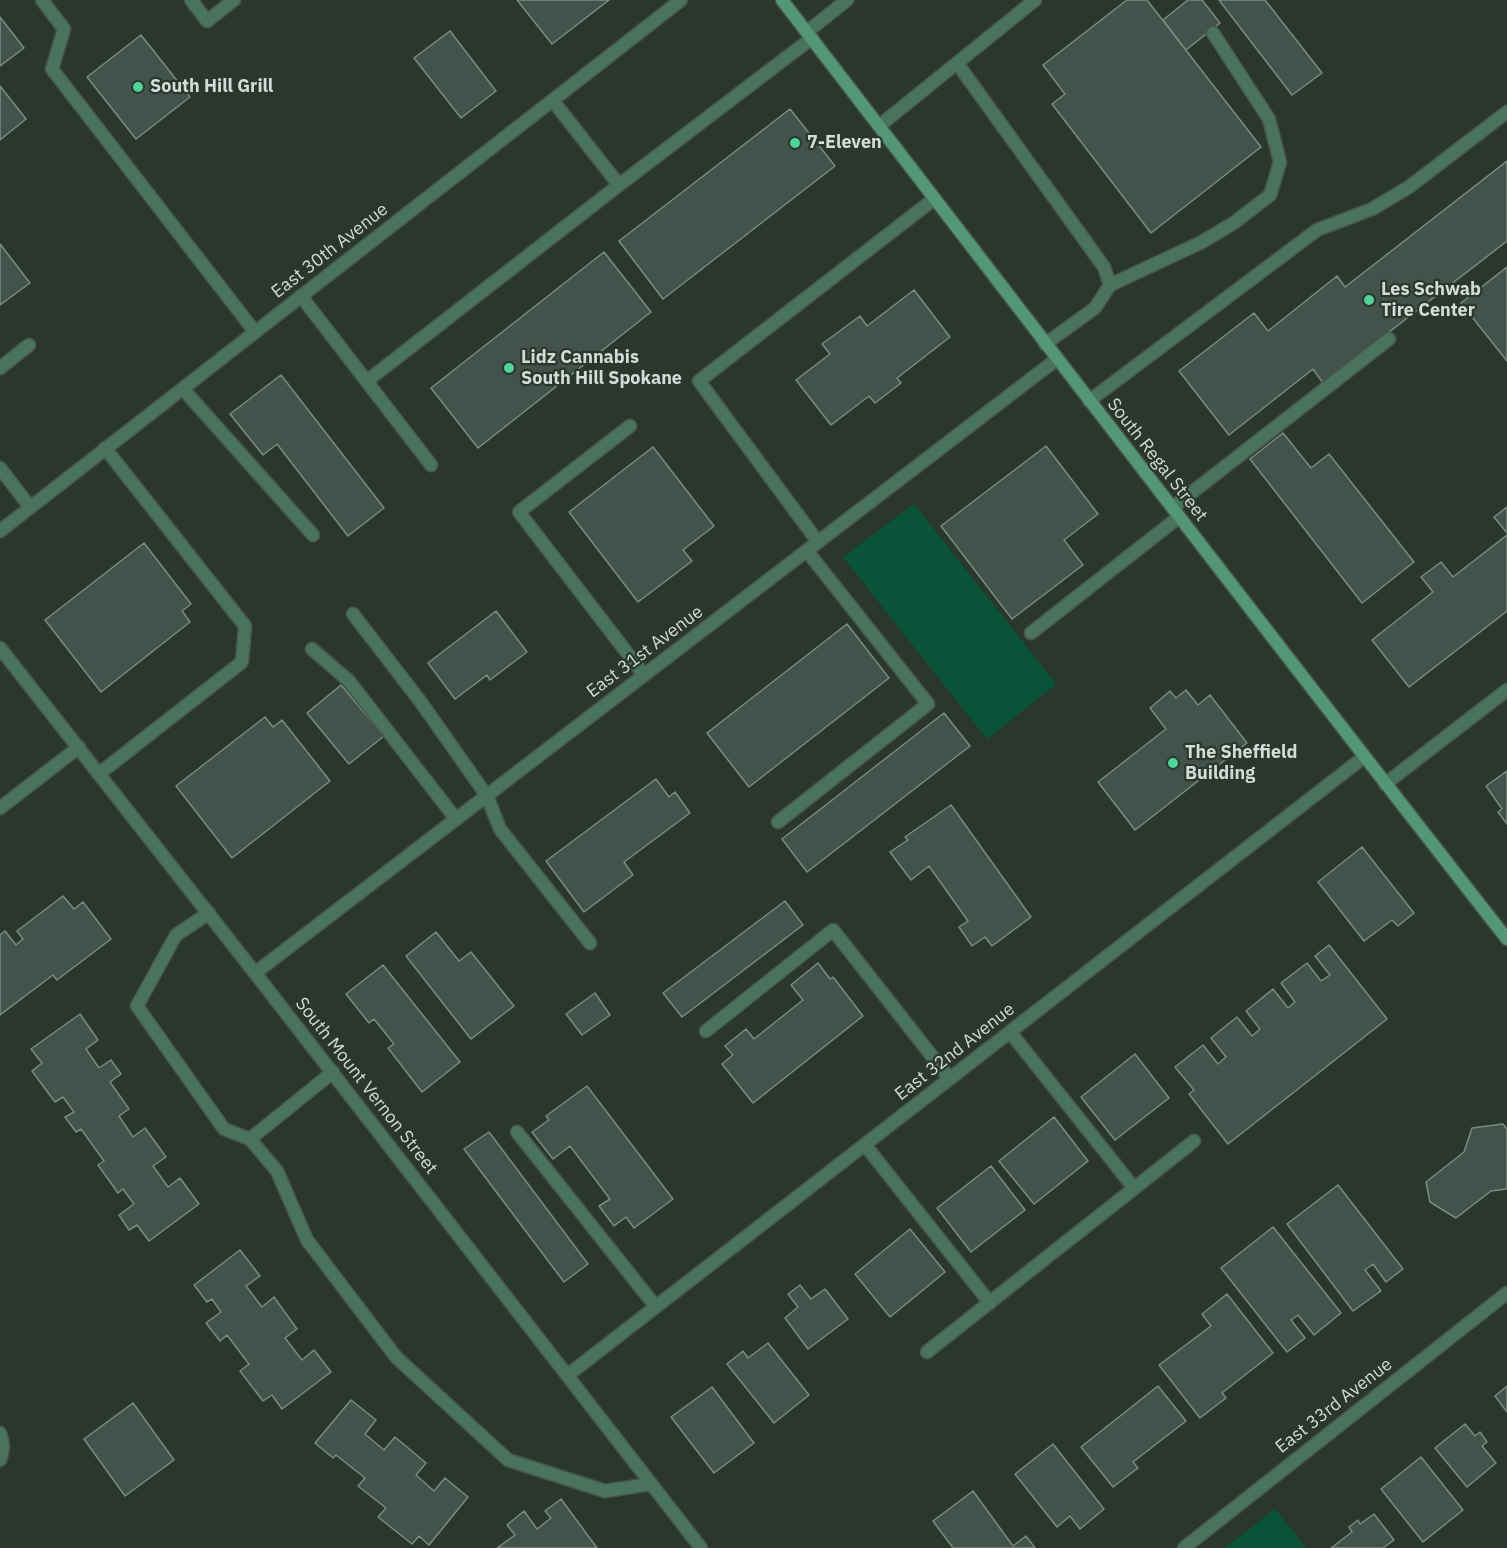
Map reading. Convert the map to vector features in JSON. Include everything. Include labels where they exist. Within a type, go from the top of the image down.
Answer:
[{"type":"main road","name":"South Regal Street","points":[[782,0],[1089,401],[1507,939]]},
{"type":"street","points":[[42,0],[64,28],[52,69],[255,332]]},
{"type":"street","points":[[191,0],[207,21],[234,0]]},
{"type":"street","points":[[367,381],[809,35],[847,0]]},
{"type":"street","points":[[879,126],[1035,0]]},
{"type":"street","name":"East 30th Avenue","points":[[0,531],[553,101],[672,2]]},
{"type":"street","points":[[1046,344],[1095,308],[1110,285],[1202,242],[1236,222],[1270,195],[1280,162],[1269,119],[1213,33]]},
{"type":"street","points":[[957,63],[1104,267],[1110,285]]},
{"type":"street","points":[[553,101],[619,185]]},
{"type":"street","points":[[1089,401],[1317,230],[1372,209],[1409,187],[1507,112]]},
{"type":"street","points":[[818,542],[699,381],[934,199]]},
{"type":"street","points":[[301,296],[431,465]]},
{"type":"street","points":[[1031,633],[1389,339]]},
{"type":"street","points":[[0,368],[29,345]]},
{"type":"street","name":"East 31st Avenue","points":[[255,973],[1057,359]]},
{"type":"street","points":[[183,389],[313,535]]},
{"type":"street","points":[[630,426],[519,512],[644,675]]},
{"type":"street","points":[[100,773],[242,662],[245,626],[105,448]]},
{"type":"street","points":[[0,468],[30,507]]},
{"type":"street","points":[[778,822],[928,704],[807,551]]},
{"type":"street","points":[[353,614],[420,701],[487,796],[500,829],[590,943]]},
{"type":"street","points":[[312,650],[349,681],[456,819]]},
{"type":"street","name":"South Mount Vernon Street","points":[[1,652],[100,773],[701,1548]]},
{"type":"street","points":[[1385,784],[1507,690]]},
{"type":"street","points":[[0,808],[79,747]]},
{"type":"street","name":"East 32nd Avenue","points":[[568,1375],[1364,757]]},
{"type":"street","points":[[209,913],[176,935],[137,1006],[224,1129],[250,1139],[277,1171],[307,1240],[396,1358],[508,1460],[605,1491],[651,1484]]},
{"type":"street","points":[[706,1031],[833,930],[950,1078]]},
{"type":"street","points":[[1010,1032],[1134,1188]]},
{"type":"street","points":[[250,1139],[333,1072]]},
{"type":"street","points":[[517,1132],[656,1307]]},
{"type":"street","points":[[927,1352],[1194,1141]]},
{"type":"street","points":[[865,1145],[990,1303]]},
{"type":"street","name":"East 33rd Avenue","points":[[1184,1548],[1507,1293]]},
{"type":"street","points":[[0,1433],[3,1439],[3,1453],[0,1460]]},
{"type":"green space","points":[[914,504],[1056,684],[987,739],[843,557]]},
{"type":"green space","points":[[1275,1509],[1306,1548],[1225,1548]]},
{"type":"building","points":[[517,0],[609,0],[552,44]]},
{"type":"building","points":[[1127,0],[1147,0],[1261,147],[1151,233],[1052,104],[1065,94],[1043,65]]},
{"type":"building","points":[[1188,0],[1202,0],[1220,23],[1186,50],[1163,20]]},
{"type":"building","points":[[1219,0],[1265,0],[1322,73],[1292,95]]},
{"type":"building","points":[[0,17],[24,48],[0,66]]},
{"type":"building","points":[[450,31],[496,91],[461,118],[414,58]]},
{"type":"building","name":"South Hill Grill","points":[[141,35],[190,97],[136,139],[87,77]]},
{"type":"building","points":[[0,86],[26,119],[0,140]]},
{"type":"building","points":[[790,109],[835,166],[663,299],[619,241]]},
{"type":"building","name":"Les Schwab Tire Center","points":[[1507,161],[1507,241],[1323,383],[1313,369],[1229,435],[1179,371],[1254,313],[1268,331],[1337,276],[1345,287]]},
{"type":"building","points":[[0,244],[30,283],[0,305]]},
{"type":"building","points":[[604,252],[651,312],[478,448],[431,388]]},
{"type":"building","points":[[1507,267],[1507,361],[1461,303]]},
{"type":"building","points":[[914,290],[950,337],[897,378],[901,383],[875,403],[869,396],[831,425],[796,380],[830,354],[822,344],[860,316],[867,326]]},
{"type":"building","points":[[281,375],[384,508],[348,536],[277,444],[263,455],[230,414]]},
{"type":"building","points":[[1283,433],[1311,468],[1329,454],[1414,562],[1362,603],[1250,459]]},
{"type":"building","points":[[1046,446],[1098,514],[1064,540],[1083,565],[1012,619],[941,526]]},
{"type":"building","points":[[653,447],[714,526],[683,550],[692,561],[638,602],[569,512]]},
{"type":"building","points":[[1507,507],[1507,533],[1494,517]]},
{"type":"building","points":[[1507,535],[1507,611],[1409,687],[1372,640],[1433,592],[1421,577],[1441,562],[1453,577]]},
{"type":"building","points":[[144,543],[191,604],[182,611],[190,622],[101,692],[45,620]]},
{"type":"building","points":[[496,611],[527,652],[490,680],[487,675],[455,699],[428,663]]},
{"type":"building","points":[[847,624],[889,678],[749,787],[707,733]]},
{"type":"building","points":[[341,685],[384,736],[349,764],[307,713]]},
{"type":"building","name":"The Sheffield Building","points":[[1186,690],[1198,705],[1210,695],[1247,743],[1135,830],[1098,782],[1166,729],[1150,708],[1170,691],[1176,698]]},
{"type":"building","points":[[944,713],[970,746],[807,872],[782,839]]},
{"type":"building","points":[[265,717],[273,727],[282,720],[330,781],[232,858],[176,786]]},
{"type":"building","points":[[1507,771],[1507,824],[1498,812],[1502,809],[1486,786]]},
{"type":"building","points":[[656,779],[669,797],[675,792],[690,813],[624,862],[633,875],[584,912],[546,861]]},
{"type":"building","points":[[951,805],[1031,917],[992,946],[985,937],[972,946],[959,927],[968,921],[929,866],[911,880],[890,852],[908,840],[905,837]]},
{"type":"building","points":[[1362,847],[1414,913],[1398,926],[1392,920],[1364,941],[1318,882]]},
{"type":"building","points":[[63,896],[74,909],[83,902],[111,939],[57,980],[53,975],[0,1015],[0,935],[5,931],[16,945],[23,939],[17,931]]},
{"type":"building","points":[[785,901],[803,925],[682,1017],[663,993]]},
{"type":"building","points":[[436,932],[459,961],[471,952],[514,1006],[471,1039],[406,956]]},
{"type":"building","points":[[1329,945],[1387,1019],[1228,1144],[1189,1094],[1194,1090],[1175,1067],[1203,1045],[1218,1064],[1226,1057],[1211,1038],[1237,1017],[1252,1036],[1260,1029],[1246,1011],[1273,989],[1288,1008],[1295,1002],[1281,983],[1307,963],[1321,981],[1330,975],[1315,956]]},
{"type":"building","points":[[818,963],[830,979],[833,977],[863,1016],[753,1103],[722,1064],[733,1055],[725,1046],[746,1029],[754,1039],[803,1000],[791,985]]},
{"type":"building","points":[[383,965],[460,1062],[422,1092],[388,1048],[394,1044],[374,1019],[369,1023],[346,994]]},
{"type":"building","points":[[595,993],[610,1015],[582,1035],[566,1014]]},
{"type":"building","points":[[80,1014],[98,1040],[86,1049],[99,1068],[111,1060],[121,1074],[110,1082],[129,1109],[119,1116],[133,1137],[145,1128],[166,1157],[153,1166],[168,1187],[180,1178],[199,1204],[149,1241],[137,1225],[129,1230],[119,1215],[134,1204],[123,1189],[118,1193],[98,1165],[104,1161],[81,1129],[76,1132],[65,1117],[74,1112],[63,1097],[55,1102],[32,1071],[42,1063],[31,1049]]},
{"type":"building","points":[[1135,1054],[1169,1098],[1115,1140],[1081,1097]]},
{"type":"building","points":[[587,1086],[673,1199],[634,1228],[626,1217],[614,1226],[599,1206],[610,1199],[570,1146],[553,1159],[532,1132],[549,1120],[546,1116]]},
{"type":"building","points":[[1054,1117],[1088,1161],[1034,1204],[999,1161]]},
{"type":"building","points":[[1503,1124],[1507,1129],[1507,1189],[1491,1191],[1456,1218],[1430,1202],[1426,1182],[1464,1152],[1472,1128]]},
{"type":"building","points":[[489,1132],[588,1264],[564,1282],[464,1149]]},
{"type":"building","points":[[991,1166],[1025,1210],[971,1252],[937,1208]]},
{"type":"building","points":[[1338,1185],[1403,1269],[1386,1282],[1373,1264],[1365,1270],[1381,1291],[1353,1311],[1287,1224]]},
{"type":"building","points":[[1273,1227],[1341,1313],[1314,1335],[1298,1315],[1291,1320],[1305,1338],[1287,1352],[1221,1268]]},
{"type":"building","points":[[910,1229],[945,1272],[890,1317],[855,1274]]},
{"type":"building","points":[[240,1250],[260,1276],[246,1286],[262,1307],[274,1297],[297,1329],[285,1338],[302,1360],[314,1350],[331,1372],[282,1409],[272,1395],[263,1401],[240,1371],[249,1364],[227,1335],[220,1341],[206,1323],[221,1312],[212,1299],[207,1302],[194,1285]]},
{"type":"building","points":[[800,1285],[811,1299],[825,1289],[848,1319],[808,1349],[785,1318],[798,1307],[788,1294]]},
{"type":"building","points":[[1227,1294],[1273,1353],[1222,1393],[1226,1398],[1200,1418],[1159,1365],[1211,1326],[1202,1314]]},
{"type":"building","points":[[768,1343],[809,1395],[774,1423],[727,1364],[743,1351],[748,1358]]},
{"type":"building","points":[[1158,1386],[1186,1421],[1133,1462],[1138,1468],[1113,1487],[1081,1447]]},
{"type":"building","points":[[1507,1386],[1507,1412],[1495,1396]]},
{"type":"building","points":[[712,1387],[754,1443],[714,1473],[671,1417]]},
{"type":"building","points":[[351,1400],[376,1420],[365,1434],[384,1450],[395,1437],[426,1463],[416,1475],[434,1491],[445,1478],[468,1497],[429,1545],[419,1536],[412,1544],[378,1517],[386,1508],[358,1486],[365,1478],[336,1455],[333,1458],[315,1443]]},
{"type":"building","points":[[133,1403],[174,1460],[125,1496],[84,1439]]},
{"type":"building","points":[[1465,1424],[1475,1436],[1480,1432],[1487,1442],[1482,1446],[1496,1463],[1467,1487],[1435,1448]]},
{"type":"building","points":[[1053,1444],[1104,1509],[1080,1529],[1070,1516],[1057,1527],[1015,1474]]},
{"type":"building","points":[[1421,1457],[1463,1510],[1423,1542],[1381,1489]]},
{"type":"building","points":[[973,1491],[1013,1546],[1026,1536],[1035,1548],[953,1548],[933,1521]]},
{"type":"building","points":[[561,1499],[597,1548],[497,1548],[515,1535],[507,1525],[524,1511],[537,1529],[551,1518],[545,1511]]},
{"type":"building","points":[[1374,1514],[1394,1540],[1383,1548],[1331,1548],[1352,1532],[1349,1527],[1358,1520],[1360,1524]]},
{"type":"place","name":"South Hill Grill","points":[[138,87]]},
{"type":"place","name":"7-Eleven","points":[[795,143]]},
{"type":"place","name":"Les Schwab Tire Center","points":[[1369,300]]},
{"type":"place","name":"Lidz Cannabis South Hill Spokane","points":[[509,368]]},
{"type":"place","name":"The Sheffield Building","points":[[1173,763]]}]
